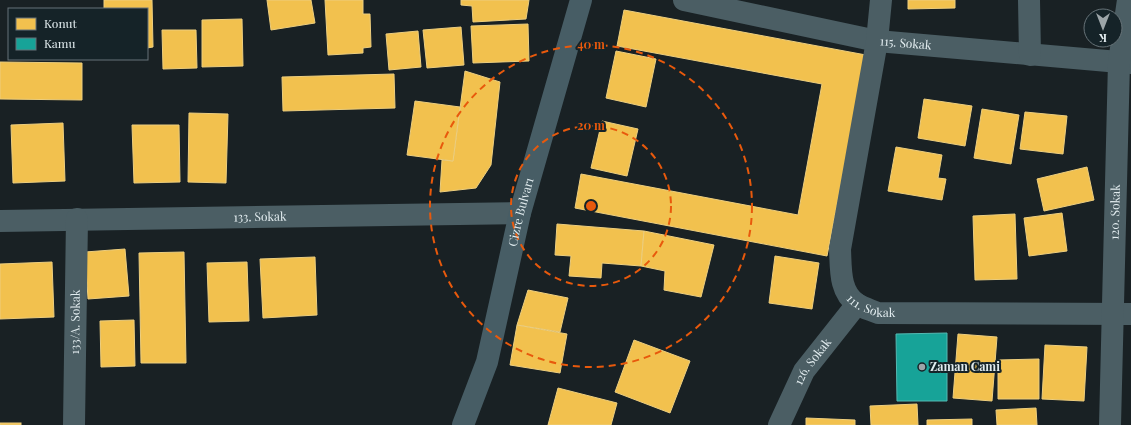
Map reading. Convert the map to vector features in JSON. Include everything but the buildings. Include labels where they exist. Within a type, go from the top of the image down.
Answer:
[{"type":"main road","name":"Cizre Bulvarı","points":[[464,425],[487,362],[520,213],[580,0]]},
{"type":"street","name":"115. Sokak","points":[[684,0],[876,41],[1125,63]]},
{"type":"street","name":"111. Sokak","points":[[881,0],[876,41],[840,249],[841,276],[848,295],[857,304],[878,313],[1122,313]]},
{"type":"street","points":[[1029,0],[1030,55]]},
{"type":"street","name":"120. Sokak","points":[[1110,425],[1122,313],[1125,63],[1128,0]]},
{"type":"street","name":"133. Sokak","points":[[0,221],[520,213]]},
{"type":"street","name":"133/A. Sokak","points":[[74,425],[77,219]]},
{"type":"street","name":"126. Sokak","points":[[779,425],[804,371],[857,304]]},
{"type":"place","name":"Zaman Cami","points":[[922,367]]}]
